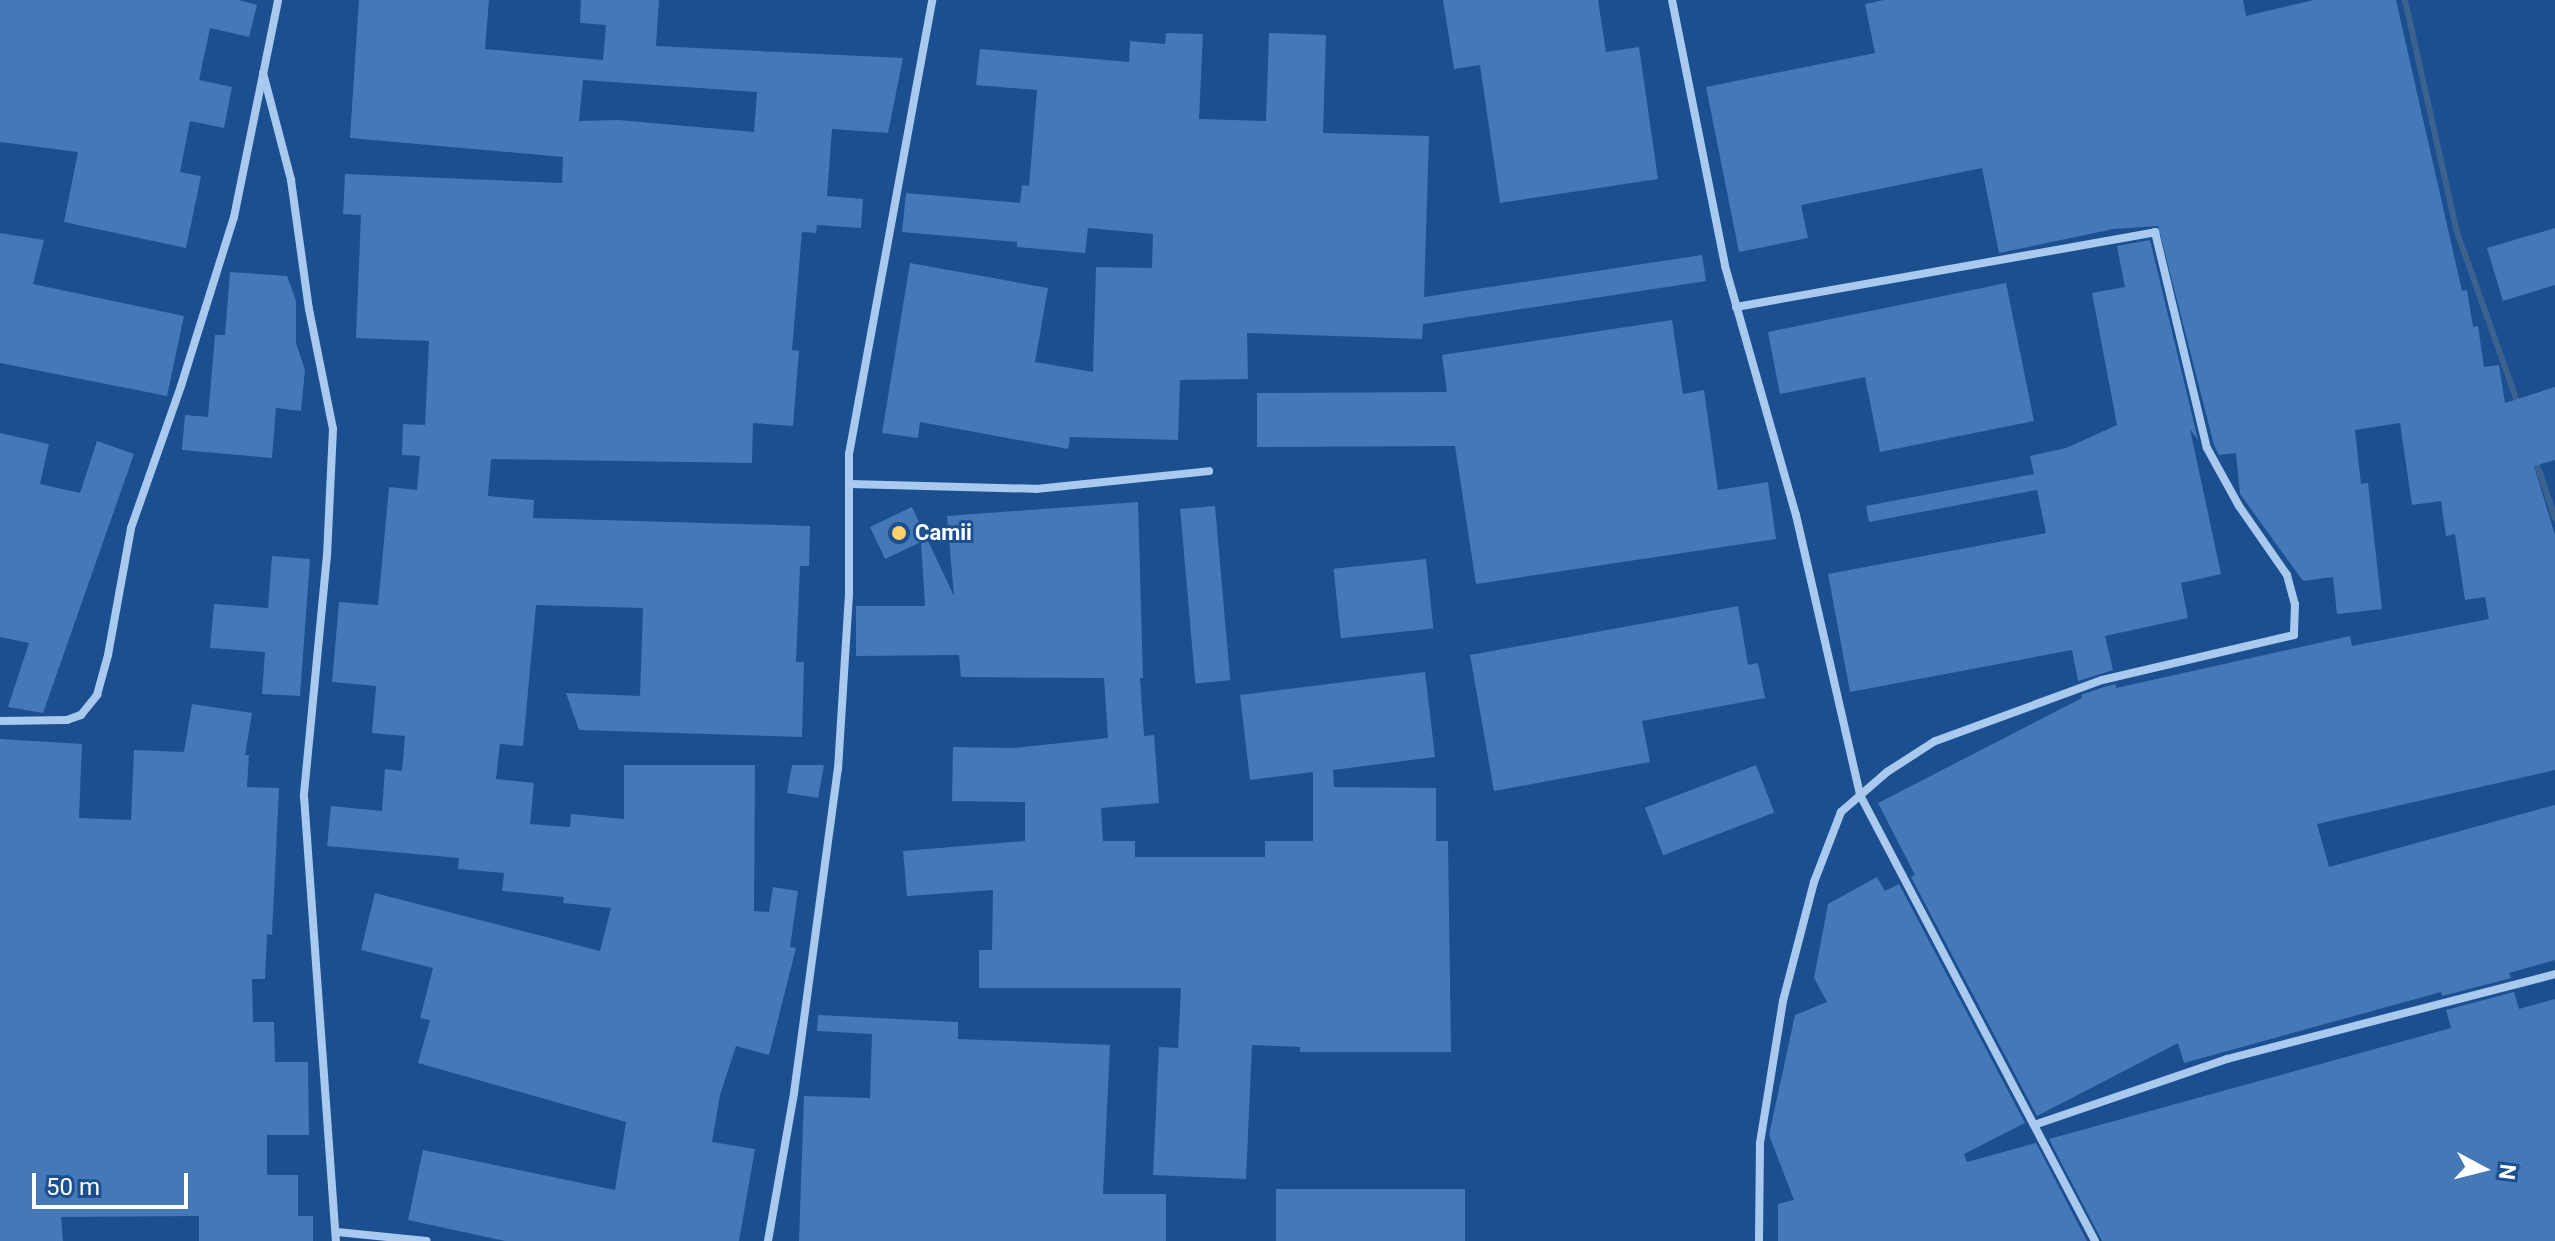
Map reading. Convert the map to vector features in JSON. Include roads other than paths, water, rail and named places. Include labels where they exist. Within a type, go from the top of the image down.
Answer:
[{"type":"street","points":[[0,721],[67,720],[81,715],[97,695],[131,528],[181,386],[234,217],[278,0]]},
{"type":"street","points":[[768,1241],[794,1093],[838,769],[849,592],[849,454],[932,0]]},
{"type":"street","points":[[1672,0],[1736,307],[1796,515],[1860,795],[2095,1241]]},
{"type":"street","points":[[263,73],[291,180],[309,309],[333,429],[327,555],[304,796],[337,1236],[427,1241]]},
{"type":"street","points":[[1736,307],[2155,232],[2207,448],[2239,506],[2287,575],[2295,604],[2294,635],[2102,680],[1935,741],[1841,812],[1814,882],[1783,1001],[1760,1143],[1759,1241]]},
{"type":"street","points":[[850,484],[1036,489],[1209,471]]},
{"type":"street","points":[[2034,1125],[2227,1059],[2555,974]]},
{"type":"waterway","points":[[2405,0],[2456,229],[2518,404]]},
{"type":"waterway","points":[[2536,461],[2555,518]]},
{"type":"place","name":"Camii","points":[[899,533]]}]
